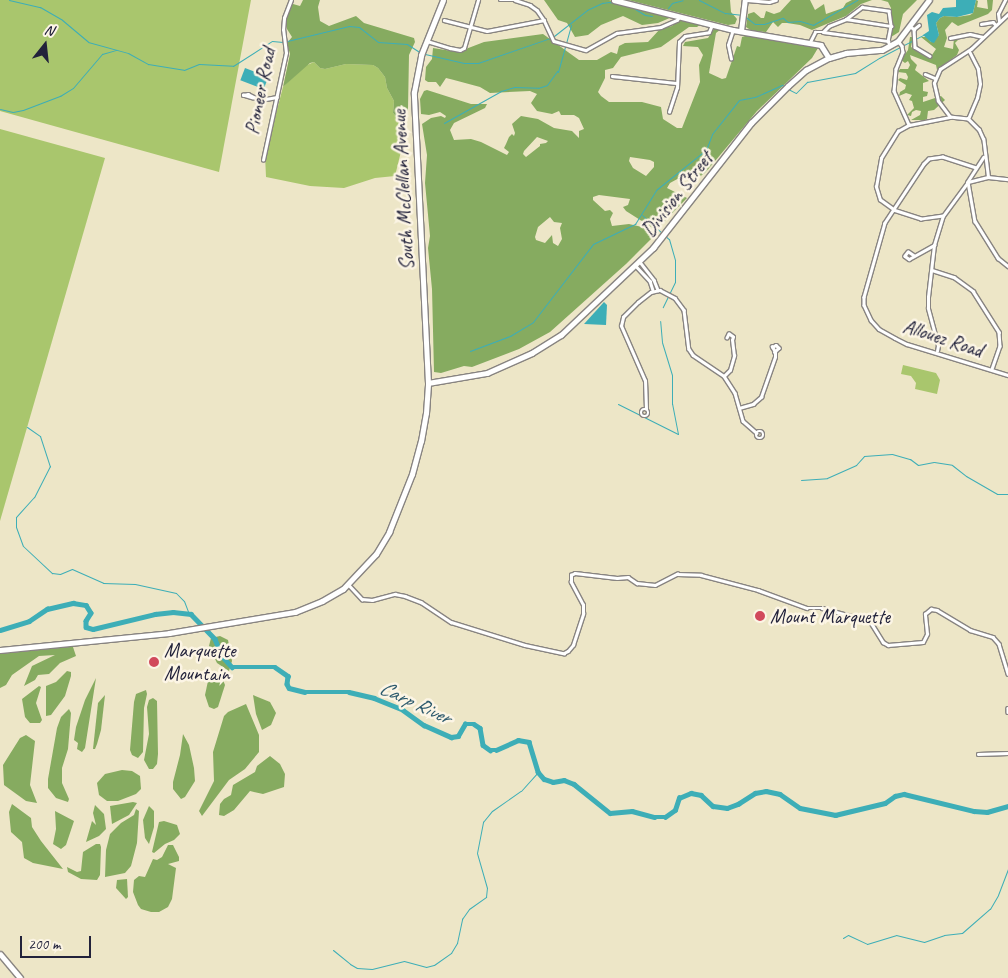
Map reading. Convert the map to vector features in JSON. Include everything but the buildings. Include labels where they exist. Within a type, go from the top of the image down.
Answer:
[{"type":"main road","name":"South McClellan Avenue","points":[[0,650],[200,629],[296,612],[322,601],[348,584],[376,554],[394,519],[421,441],[428,383],[414,106],[418,67],[425,40],[444,0]]},
{"type":"main road","points":[[0,954],[20,978]]},
{"type":"street","name":"Pioneer Road","points":[[263,160],[286,53],[283,30],[284,18],[291,0]]},
{"type":"street","points":[[425,40],[460,50],[466,44],[478,0]]},
{"type":"street","points":[[500,0],[515,0],[537,10],[554,41],[581,50],[590,48],[617,33],[662,27],[677,20],[679,16]]},
{"type":"street","points":[[614,0],[741,32],[810,42],[821,45],[828,58]]},
{"type":"street","points":[[741,32],[746,0],[769,2],[776,0]]},
{"type":"street","name":"Division Street","points":[[428,383],[488,373],[542,347],[576,323],[638,264],[770,103],[806,70],[828,58],[846,53],[882,50],[891,46],[898,42],[912,28],[929,0]]},
{"type":"street","points":[[999,20],[998,14],[1005,0]]},
{"type":"street","points":[[823,32],[829,26],[846,19],[862,7],[889,11],[891,26],[888,41],[891,46]]},
{"type":"street","points":[[950,117],[936,96],[934,86],[936,78],[944,65],[969,51],[999,20],[1008,14]]},
{"type":"street","points":[[846,19],[891,26]]},
{"type":"street","points":[[444,20],[487,31],[544,20]]},
{"type":"street","points":[[981,24],[993,22],[996,24]]},
{"type":"street","points":[[668,112],[677,88],[679,42],[684,37],[708,32],[712,25]]},
{"type":"street","points":[[919,25],[912,28],[915,47],[930,56]]},
{"type":"street","points":[[731,59],[728,45],[733,30]]},
{"type":"street","points":[[810,42],[815,32],[888,41]]},
{"type":"street","points":[[950,38],[970,34],[983,37]]},
{"type":"street","points":[[898,42],[902,46],[903,52],[896,68],[894,91],[909,125]]},
{"type":"street","points":[[968,119],[977,98],[980,84],[978,69],[969,51]]},
{"type":"street","points":[[926,74],[936,78]]},
{"type":"street","points":[[612,76],[676,83]]},
{"type":"street","points":[[253,98],[267,100],[277,97]]},
{"type":"street","points":[[944,216],[921,219],[894,210],[878,196],[876,187],[877,174],[881,158],[898,131],[909,125],[950,117],[968,119],[981,135],[988,177]]},
{"type":"street","name":"Allouez Road","points":[[976,168],[943,157],[928,159],[885,223],[864,297],[866,312],[879,329],[895,338],[1008,374]]},
{"type":"street","points":[[936,352],[938,346],[928,308],[934,244],[944,216],[984,158]]},
{"type":"street","points":[[968,182],[988,177],[1008,179]]},
{"type":"street","points":[[968,182],[976,221],[998,258],[1008,266]]},
{"type":"street","points":[[914,256],[934,244]]},
{"type":"street","points":[[638,264],[654,280],[658,290]]},
{"type":"street","points":[[638,264],[647,277],[653,291]]},
{"type":"street","points":[[932,270],[954,277],[973,291],[999,332],[1000,346],[992,369]]},
{"type":"street","points":[[646,409],[645,381],[621,326],[623,317],[638,302],[653,291],[658,290],[675,298],[684,310],[688,342],[693,355],[724,376],[734,393],[742,421],[757,433]]},
{"type":"street","points":[[724,376],[730,370],[734,356],[732,340]]},
{"type":"street","points":[[739,408],[753,404],[761,397],[768,382],[776,352]]},
{"type":"street","points":[[348,584],[362,599],[368,600],[386,595],[400,595],[421,602],[451,622],[525,645],[564,653],[573,645],[583,614],[583,605],[570,582],[571,575],[575,573],[618,578],[628,577],[637,583],[655,585],[677,574],[701,575],[758,590],[807,608],[822,608],[870,621],[883,642],[888,645],[923,642],[927,634],[926,614],[931,610],[937,610],[970,630],[993,637],[999,644],[1008,674]]},
{"type":"street","points":[[978,754],[1008,753]]},
{"type":"green space","points":[[0,0],[251,0],[219,172],[0,111]]},
{"type":"green space","points":[[303,0],[320,0],[318,7],[320,21],[329,26],[356,16],[364,23],[414,38],[415,42],[409,55],[408,109],[402,123],[393,113],[394,101],[387,88],[385,77],[373,65],[346,64],[325,69],[320,68],[314,62],[310,63],[283,87],[290,54],[287,43],[292,37],[287,29],[285,20],[290,6],[293,4],[300,6]]},
{"type":"green space","points":[[544,0],[609,0],[672,17],[658,23],[642,25],[623,16],[601,25],[588,35],[575,37],[567,23],[558,20]]},
{"type":"green space","points":[[628,0],[730,0],[731,12],[737,19],[735,24],[728,25]]},
{"type":"green space","points":[[791,0],[810,0],[815,10],[824,4],[826,14],[843,8],[846,3],[852,0],[872,0],[861,4],[846,16],[812,30],[800,25],[787,23],[782,23],[778,27],[773,22],[766,32],[752,31],[746,27],[748,14],[754,12],[761,18],[764,18],[766,11],[774,14],[780,12]]},
{"type":"green space","points":[[881,0],[917,0],[903,14],[899,32],[891,37],[891,8],[888,2]]},
{"type":"green space","points":[[976,0],[978,1],[977,7],[988,9],[987,0],[993,0],[992,10],[988,14],[958,26],[952,22],[945,30],[947,38],[944,47],[953,49],[954,38],[959,39],[955,43],[959,50],[957,55],[937,70],[936,65],[910,55],[917,65],[915,70],[929,81],[923,83],[923,91],[928,92],[927,96],[923,97],[923,102],[941,96],[945,100],[934,110],[928,111],[927,119],[911,120],[920,115],[921,111],[916,110],[912,112],[911,116],[907,115],[914,108],[912,101],[909,100],[912,95],[906,93],[899,96],[906,85],[898,80],[900,78],[907,80],[908,77],[906,73],[898,72],[900,69],[908,69],[910,65],[908,61],[905,63],[901,60],[908,50],[910,37],[913,37],[911,47],[930,58],[936,49],[921,37],[927,37],[931,42],[939,35],[936,23],[940,18],[944,16],[970,15],[973,13]]},
{"type":"green space","points":[[680,19],[701,24],[697,27],[689,27],[661,47],[621,57],[613,68],[605,70],[605,78],[598,92],[609,102],[642,102],[661,107],[663,119],[677,128],[682,128],[700,82],[699,65],[703,55],[698,47],[683,46],[685,42],[708,38],[714,29],[721,29],[716,33],[709,73],[722,79],[726,78],[737,46],[740,47],[742,37],[748,35],[818,48],[812,58],[757,111],[705,173],[699,177],[681,177],[670,183],[667,188],[687,198],[656,230],[626,211],[623,207],[628,205],[630,199],[599,195],[593,197],[593,200],[605,211],[610,210],[613,213],[610,219],[612,226],[629,224],[642,227],[653,232],[654,236],[626,264],[550,332],[519,349],[472,367],[464,366],[441,373],[434,372],[432,289],[428,248],[430,236],[425,183],[427,155],[422,124],[431,118],[441,116],[445,118],[446,116],[440,112],[429,115],[421,114],[420,99],[424,91],[427,90],[471,104],[487,104],[485,108],[454,123],[450,130],[454,140],[471,139],[507,155],[509,152],[504,148],[509,137],[512,134],[514,136],[515,133],[512,124],[521,116],[538,119],[554,128],[572,131],[579,138],[579,131],[584,129],[579,118],[574,115],[561,115],[559,111],[552,114],[537,111],[531,103],[537,94],[530,91],[490,93],[480,87],[446,78],[440,87],[436,82],[428,82],[425,80],[426,67],[432,59],[433,48],[458,52],[484,42],[543,34],[579,60],[597,60],[611,52],[617,54],[619,46],[625,43],[648,42],[660,29],[672,26]],"holes":[[[537,137],[548,141],[540,144],[526,157],[523,154],[524,151]],[[630,157],[650,160],[654,162],[654,167],[646,176],[633,168],[629,161]],[[550,217],[554,222],[562,223],[560,228],[562,239],[558,246],[553,243],[552,235],[545,243],[536,240],[538,227]]]},
{"type":"green space","points":[[314,62],[320,68],[325,69],[346,64],[373,65],[385,77],[387,88],[394,101],[393,113],[402,123],[405,135],[395,176],[375,178],[344,188],[310,186],[266,177],[265,155],[283,87],[305,66]]},
{"type":"green space","points":[[0,129],[105,158],[0,521]]},
{"type":"green space","points":[[903,365],[936,373],[940,380],[937,394],[915,389],[916,383],[911,376],[901,374]]},
{"type":"green space","points":[[220,636],[228,640],[232,661],[229,671],[217,663],[209,646],[211,638]]},
{"type":"green space","points":[[73,647],[76,656],[60,663],[49,674],[38,675],[35,680],[24,686],[32,666],[55,655],[39,656],[12,675],[6,685],[0,688],[0,654]]},
{"type":"green space","points":[[67,671],[71,672],[71,676],[65,696],[51,715],[46,716],[46,686],[56,682]]},
{"type":"green space","points":[[212,677],[223,680],[225,685],[218,707],[214,709],[209,707],[205,695],[208,681]]},
{"type":"green space","points":[[96,678],[85,748],[82,752],[77,749],[78,743],[74,740],[76,727],[85,700]]},
{"type":"green space","points":[[39,686],[41,687],[36,703],[42,720],[40,723],[30,723],[25,717],[22,699]]},
{"type":"green space","points":[[146,690],[143,752],[138,758],[132,755],[130,750],[134,702],[136,694]]},
{"type":"green space","points":[[105,695],[101,730],[95,749],[93,749],[98,703]]},
{"type":"green space","points":[[253,695],[270,702],[276,713],[271,725],[262,730],[256,714]]},
{"type":"green space","points":[[153,698],[157,701],[158,754],[157,764],[153,769],[149,769],[144,760],[149,734],[147,707],[149,700]]},
{"type":"green space","points":[[246,704],[259,735],[259,752],[245,769],[229,780],[202,816],[199,811],[214,781],[213,752],[224,716],[228,712]]},
{"type":"green space","points":[[69,709],[71,713],[68,749],[62,768],[62,783],[69,799],[68,802],[56,798],[48,788],[48,779],[57,728],[61,717]]},
{"type":"green space","points":[[183,734],[189,745],[195,781],[185,797],[181,799],[173,789],[173,782]]},
{"type":"green space","points":[[26,735],[35,741],[30,785],[37,803],[26,801],[4,785],[3,765],[20,738]]},
{"type":"green space","points":[[270,756],[280,764],[285,774],[284,787],[263,794],[250,791],[234,810],[224,816],[219,815],[220,804],[231,795],[233,785],[255,772],[257,766]]},
{"type":"green space","points":[[122,770],[132,771],[140,776],[141,789],[136,794],[118,801],[107,801],[99,795],[97,783],[105,774]]},
{"type":"green space","points":[[137,803],[129,815],[112,824],[110,806]]},
{"type":"green space","points":[[12,804],[31,818],[32,827],[63,869],[33,863],[24,858],[22,842],[11,832],[9,812]]},
{"type":"green space","points":[[95,805],[104,814],[106,829],[99,836],[86,842],[92,821],[96,825],[93,813]]},
{"type":"green space","points":[[149,806],[154,811],[154,827],[149,844],[145,838],[143,820]]},
{"type":"green space","points":[[136,809],[139,811],[137,843],[131,866],[125,873],[105,877],[106,850],[110,834],[121,823],[134,815]]},
{"type":"green space","points":[[55,811],[74,821],[66,845],[61,849],[53,844],[56,829]]},
{"type":"green space","points":[[164,821],[177,825],[180,834],[154,853],[152,852],[159,822]]},
{"type":"green space","points":[[96,844],[100,844],[101,847],[100,875],[97,880],[81,879],[68,872],[67,867],[77,872],[81,871],[83,852]]},
{"type":"green space","points":[[168,845],[173,845],[179,857],[179,861],[168,864],[176,868],[172,899],[168,907],[159,912],[141,909],[133,892],[134,880],[139,876],[145,877],[153,859],[157,860],[162,857]]},
{"type":"green space","points":[[127,879],[128,897],[126,899],[116,888],[117,880]]},
{"type":"water","points":[[956,0],[976,0],[973,13],[957,17],[944,16],[940,18],[936,23],[939,35],[934,43],[931,42],[923,35],[929,31],[927,15],[932,12],[939,14],[943,8],[956,7]]},
{"type":"water","points":[[245,68],[268,77],[264,89],[240,80]]},
{"type":"water","points":[[604,302],[607,305],[606,325],[584,324]]},
{"type":"waterway","points":[[9,0],[40,7],[61,19],[88,42],[128,53],[148,64],[184,70],[199,64],[233,66],[272,41],[283,42],[349,26],[359,27],[378,42],[407,44],[421,53]]},
{"type":"waterway","points":[[668,8],[672,3],[683,0]]},
{"type":"waterway","points":[[699,0],[725,13],[743,15],[755,24],[764,24],[783,18],[788,22],[800,21],[813,25],[857,0]]},
{"type":"waterway","points":[[554,36],[587,10],[602,3],[609,2],[630,6],[645,15],[652,16]]},
{"type":"waterway","points":[[444,123],[501,91],[514,87],[538,88],[547,85],[558,72],[571,25]]},
{"type":"waterway","points":[[788,89],[796,93],[807,82],[855,73],[923,35]]},
{"type":"waterway","points":[[425,54],[464,63],[478,63],[550,38]]},
{"type":"waterway","points":[[0,109],[13,112],[23,110],[60,96],[73,88],[102,54],[116,50]]},
{"type":"waterway","points":[[470,351],[510,336],[533,322],[593,244],[635,224],[656,190],[706,150],[712,134],[739,100],[755,97],[782,85],[785,87]]},
{"type":"waterway","points":[[642,215],[669,239],[675,260],[675,282],[663,307]]},
{"type":"waterway","points":[[618,404],[678,434],[672,404],[672,375],[662,342],[660,321]]},
{"type":"waterway","points":[[27,427],[40,436],[50,466],[34,497],[16,517],[16,527],[23,546],[52,573],[60,574],[72,569],[103,583],[135,584],[176,593],[184,601],[189,614]]},
{"type":"waterway","points":[[801,480],[827,478],[856,465],[864,456],[892,454],[910,459],[918,465],[934,462],[952,465],[966,476],[997,494],[1008,494]]},
{"type":"waterway","name":"Carp River","points":[[0,630],[29,621],[47,609],[73,603],[86,605],[91,613],[86,621],[86,627],[93,629],[155,614],[173,612],[191,614],[215,639],[222,656],[232,667],[275,667],[288,676],[287,684],[289,688],[305,692],[349,692],[374,698],[403,710],[424,725],[451,737],[458,736],[465,724],[474,724],[480,728],[483,745],[490,750],[496,750],[518,740],[529,742],[538,772],[544,779],[553,782],[564,780],[574,784],[610,813],[632,811],[654,817],[665,817],[675,810],[679,798],[691,793],[701,795],[713,806],[727,808],[738,804],[755,793],[766,791],[780,794],[800,808],[835,815],[885,803],[895,796],[904,794],[974,811],[987,812],[1008,806]]},
{"type":"waterway","points":[[333,950],[357,968],[372,969],[404,961],[426,967],[434,965],[451,953],[457,943],[462,919],[469,909],[486,897],[487,888],[477,853],[483,822],[492,811],[521,791],[538,772]]},
{"type":"waterway","points":[[843,938],[848,935],[867,944],[896,935],[924,942],[944,935],[962,933],[990,909],[998,895],[1008,869]]},
{"type":"place","name":"Mount Marquette","points":[[760,616]]},
{"type":"place","name":"Marquette Mountain","points":[[154,662]]}]
